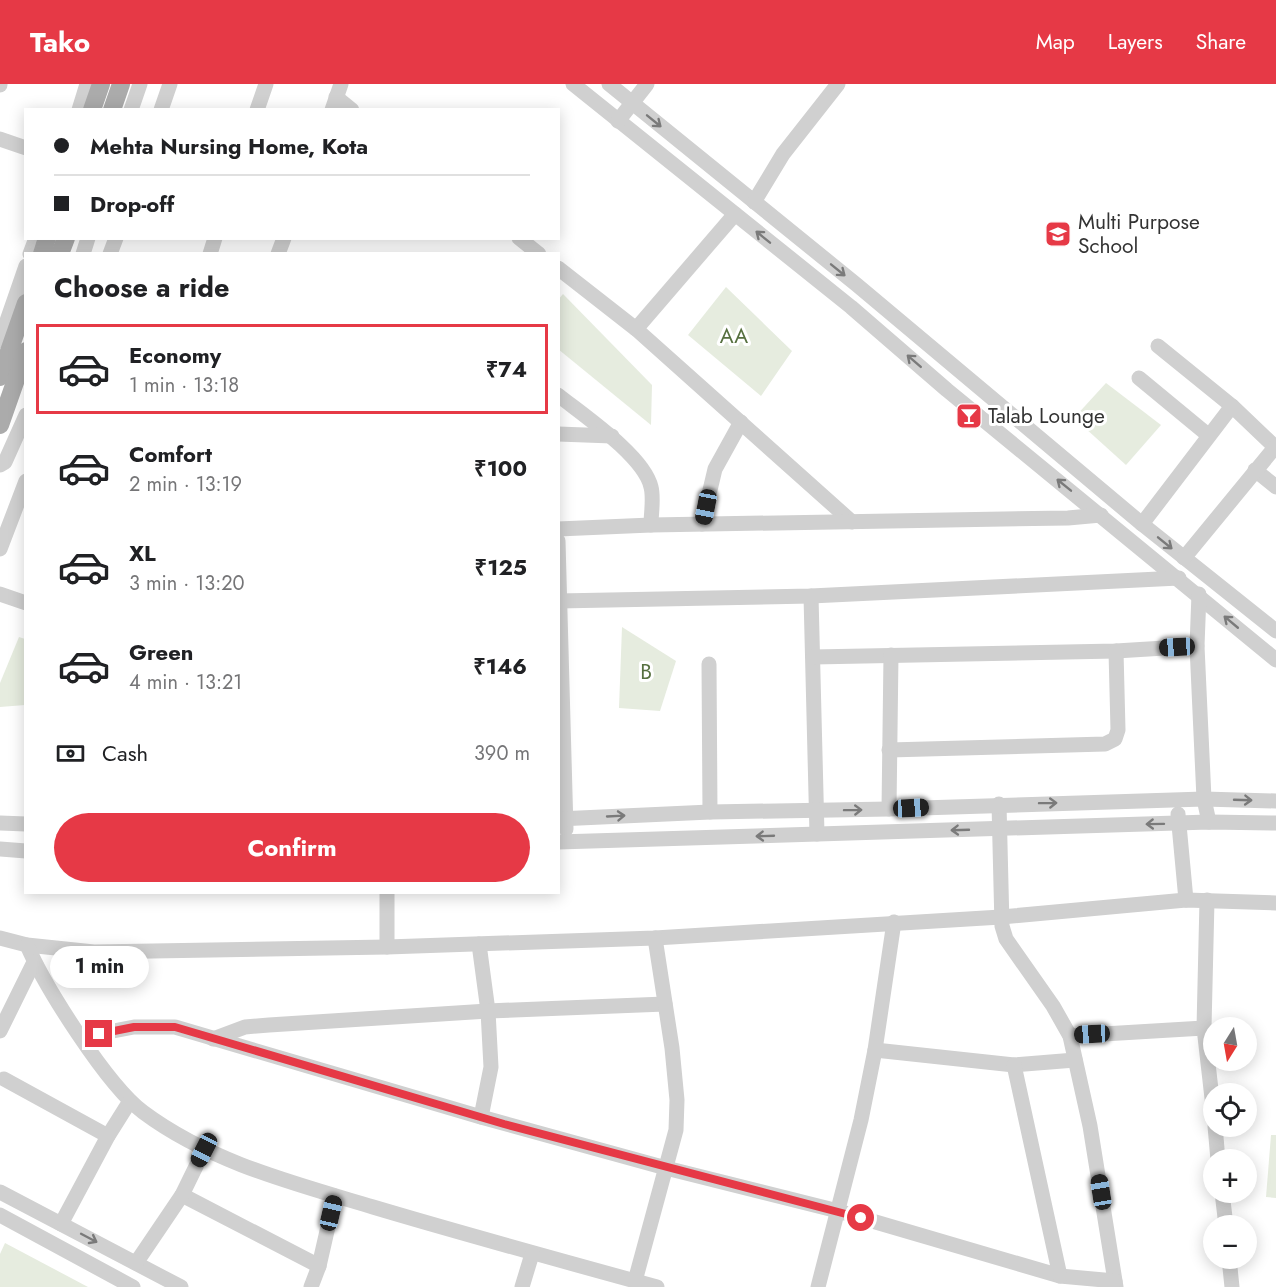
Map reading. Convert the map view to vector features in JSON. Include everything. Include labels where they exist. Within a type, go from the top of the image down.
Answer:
[{"type":"main road","points":[[93,108],[101,84]]},
{"type":"main road","points":[[113,108],[121,84]]},
{"type":"main road","points":[[0,377],[13,302]]},
{"type":"main road","points":[[0,425],[24,357]]},
{"type":"street","points":[[80,108],[87,84]]},
{"type":"street","points":[[132,108],[140,84]]},
{"type":"street","points":[[162,108],[170,84]]},
{"type":"street","points":[[258,108],[266,84]]},
{"type":"street","points":[[573,84],[1199,594],[1276,660]]},
{"type":"street","points":[[609,84],[1276,632]]},
{"type":"street","points":[[618,121],[630,102],[647,84]]},
{"type":"street","points":[[754,202],[783,154],[838,84]]},
{"type":"street","points":[[336,97],[350,108]]},
{"type":"street","points":[[0,139],[24,147]]},
{"type":"street","points":[[636,329],[735,214]]},
{"type":"street","points":[[522,240],[536,252]]},
{"type":"street","points":[[560,270],[636,329],[852,522]]},
{"type":"street","points":[[0,340],[24,272]]},
{"type":"street","points":[[1158,346],[1232,406],[1276,446],[1184,558]]},
{"type":"street","points":[[1139,378],[1208,435]]},
{"type":"street","points":[[560,397],[612,436],[644,471],[651,487],[651,525]]},
{"type":"street","points":[[1142,524],[1232,406]]},
{"type":"street","points":[[0,465],[4,462],[24,419]]},
{"type":"street","points":[[702,524],[715,469],[741,422]]},
{"type":"street","points":[[560,434],[612,436]]},
{"type":"street","points":[[1255,470],[1276,487]]},
{"type":"street","points":[[0,549],[24,486]]},
{"type":"street","points":[[560,529],[651,525],[1068,518],[1101,515]]},
{"type":"street","points":[[560,602],[811,596],[1179,578]]},
{"type":"street","points":[[0,594],[24,602]]},
{"type":"street","points":[[1199,594],[1197,646],[1204,799],[1209,822]]},
{"type":"street","points":[[811,596],[817,834]]},
{"type":"street","points":[[813,657],[1116,651],[1197,646]]},
{"type":"street","points":[[889,750],[1105,744],[1114,738],[1118,730],[1116,651]]},
{"type":"street","points":[[889,809],[891,655]]},
{"type":"street","points":[[709,664],[710,812]]},
{"type":"street","points":[[560,710],[563,842],[1209,822],[1276,823]]},
{"type":"street","points":[[562,819],[710,812],[889,809],[999,804],[1204,799],[1276,801]]},
{"type":"street","points":[[1177,801],[1186,900]]},
{"type":"street","points":[[82,1037],[134,1027],[157,1025],[175,1027],[481,1117],[666,1168],[838,1211],[1060,1276],[1115,1284],[1090,1126],[1070,1036],[1053,1006],[1006,939],[1001,916],[999,804]]},
{"type":"street","points":[[0,823],[24,824]]},
{"type":"street","points":[[0,849],[24,851]]},
{"type":"street","points":[[387,894],[387,947]]},
{"type":"street","points":[[0,938],[27,945],[94,952],[387,947],[655,938],[1001,916],[1186,900],[1276,903]]},
{"type":"street","points":[[1204,1017],[1207,900]]},
{"type":"street","points":[[818,1287],[861,1120],[875,1050],[894,922]]},
{"type":"street","points":[[635,1281],[676,1130],[677,1100],[655,938]]},
{"type":"street","points":[[479,944],[488,1011],[491,1067],[481,1117]]},
{"type":"street","points":[[27,945],[34,962],[116,1087],[130,1101],[165,1127],[204,1150],[257,1171],[335,1196],[532,1254],[657,1287]]},
{"type":"street","points":[[0,1031],[34,962]]},
{"type":"street","points":[[213,1039],[245,1028],[488,1011],[665,1004]]},
{"type":"street","points":[[1070,1036],[1203,1028]]},
{"type":"street","points":[[875,1050],[1014,1065],[1075,1060]]},
{"type":"street","points":[[1014,1065],[1060,1276]]},
{"type":"street","points":[[4,1079],[108,1136]]},
{"type":"street","points":[[61,1224],[108,1136],[130,1101]]},
{"type":"street","points":[[136,1263],[182,1195],[204,1150]]},
{"type":"street","points":[[0,1191],[181,1287]]},
{"type":"street","points":[[182,1195],[319,1266]]},
{"type":"street","points":[[311,1287],[319,1266],[335,1196]]},
{"type":"street","points":[[0,1215],[133,1287]]},
{"type":"street","points":[[522,1287],[532,1254]]},
{"type":"street","points":[[1231,1269],[1233,1287]]},
{"type":"green space","name":"AA","points":[[726,287],[792,351],[761,396],[688,335]]},
{"type":"green space","points":[[563,294],[652,385],[651,425],[560,351],[560,298]]},
{"type":"green space","points":[[1106,383],[1161,425],[1126,465],[1074,418]]},
{"type":"green space","name":"B","points":[[622,627],[676,661],[660,711],[619,708]]},
{"type":"green space","points":[[19,637],[24,639],[24,705],[0,707],[0,683]]},
{"type":"green space","points":[[1271,1135],[1276,1135],[1276,1198],[1266,1197]]},
{"type":"green space","points":[[5,1243],[88,1287],[0,1287],[0,1254]]},
{"type":"place","name":"Multi Purpose School","points":[[1058,234]]},
{"type":"place","name":"Talab Lounge","points":[[969,416]]},
{"type":"route","points":[[99,1034],[134,1027],[157,1025],[175,1027],[504,1124],[861,1218]]}]
